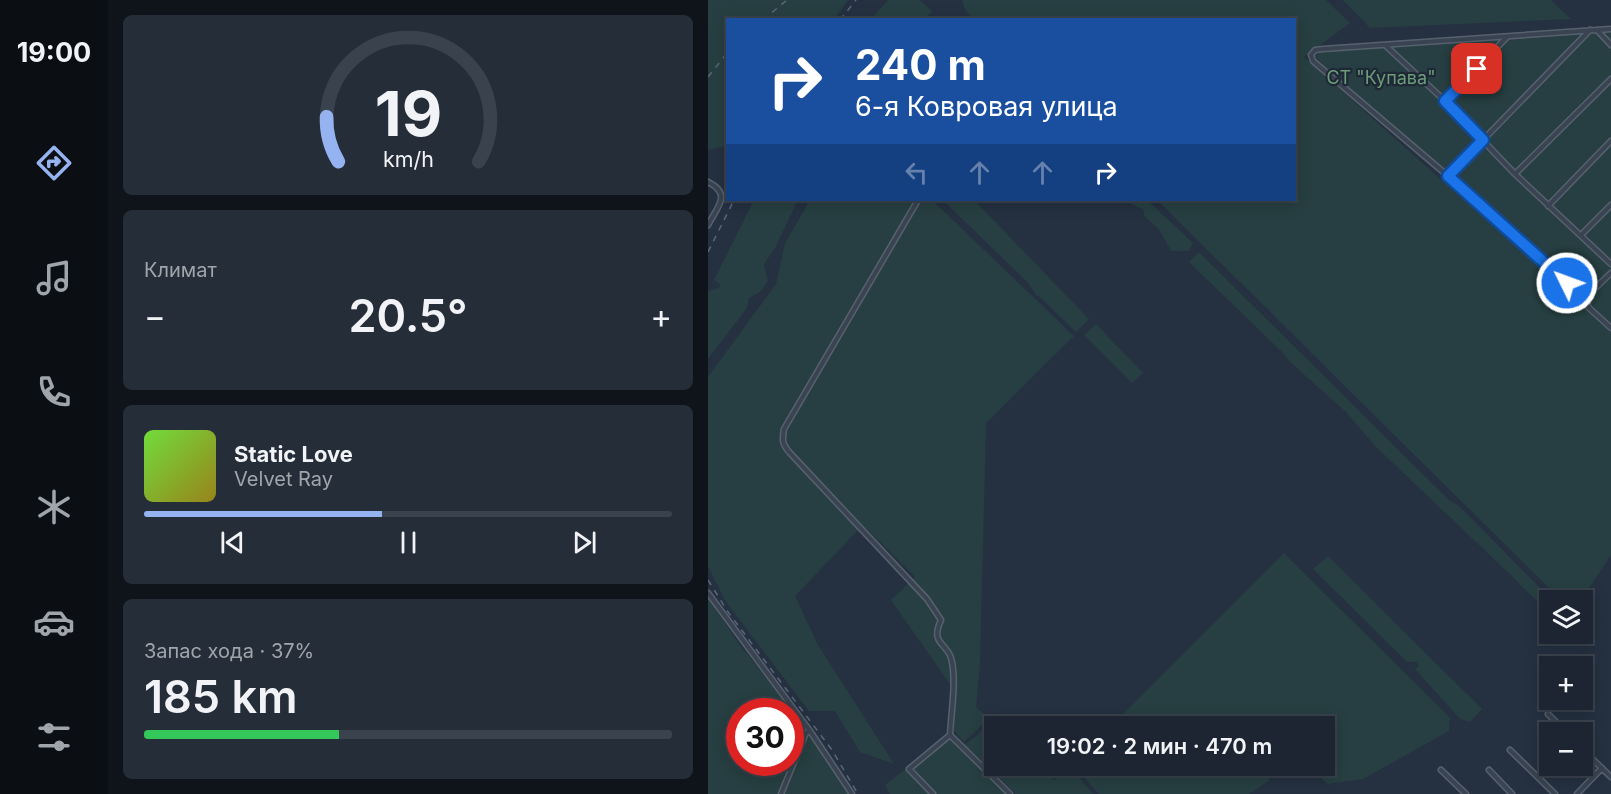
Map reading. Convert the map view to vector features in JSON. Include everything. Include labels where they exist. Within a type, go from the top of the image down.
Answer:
[{"type":"street","points":[[1611,29],[1315,50],[1311,55],[1313,61],[1448,176],[1584,298],[1589,308],[1611,328]]},
{"type":"street","points":[[1448,176],[1590,30]]},
{"type":"street","points":[[1596,30],[1611,45]]},
{"type":"street","points":[[1445,101],[1508,36]]},
{"type":"street","points":[[1385,45],[1445,101],[1548,206],[1611,264]]},
{"type":"street","points":[[1515,174],[1611,79]]},
{"type":"street","points":[[1548,206],[1611,141]]},
{"type":"street","points":[[708,182],[717,186],[722,192],[722,198],[708,225]]},
{"type":"street","points":[[917,201],[784,429],[782,439],[783,445],[790,453],[927,599],[941,620],[937,629],[939,643],[950,656],[952,675],[950,735],[1010,794]]},
{"type":"street","points":[[1581,235],[1611,205]]},
{"type":"street","points":[[1584,298],[1611,273]]},
{"type":"street","points":[[708,593],[810,731],[852,794]]},
{"type":"street","points":[[1548,714],[1556,722]]},
{"type":"street","points":[[781,794],[806,733],[810,731]]},
{"type":"street","points":[[933,794],[909,769],[950,735]]},
{"type":"street","points":[[1510,750],[1555,794]]},
{"type":"street","points":[[1593,759],[1611,777]]},
{"type":"street","points":[[1577,794],[1602,768]]},
{"type":"street","points":[[1441,770],[1466,794]]},
{"type":"street","points":[[1489,770],[1512,794]]},
{"type":"green space","points":[[708,0],[848,0],[835,18],[726,18],[726,144],[708,150]]},
{"type":"green space","points":[[888,0],[920,0],[932,11],[926,18],[872,18]]},
{"type":"green space","points":[[962,0],[1326,0],[1350,23],[1304,57],[1611,332],[1611,555],[1588,590],[1551,590],[1158,201],[1296,201],[1296,18],[973,18],[966,12]]},
{"type":"green space","points":[[1343,0],[1551,0],[1571,19],[1370,28]]},
{"type":"green space","name":"СТ \"Купава\"","points":[[1611,27],[1611,326],[1315,57],[1322,50]]},
{"type":"green space","points":[[754,201],[798,201],[775,248],[764,264],[768,281],[760,292],[749,298],[747,308],[708,359],[708,291],[719,288],[720,284],[714,280]]},
{"type":"green space","points":[[809,201],[933,201],[1074,336],[986,423],[980,664],[976,707],[986,716],[984,724],[964,742],[954,731],[954,690],[891,600],[915,577],[863,525],[795,596],[818,645],[894,764],[860,752],[835,711],[809,711],[804,704],[804,698],[799,698],[726,602],[708,567],[708,377],[776,284],[785,243]]},
{"type":"green space","points":[[944,201],[975,201],[1089,319],[1076,332],[1036,295],[1029,284]]},
{"type":"green space","points":[[1128,201],[1148,201],[1193,243],[1189,251],[1171,251],[1158,228],[1145,217],[1143,209]]},
{"type":"green space","points":[[1199,252],[1542,590],[1539,590],[1539,603],[1375,446],[1345,411],[1290,362],[1189,262]]},
{"type":"green space","points":[[1096,324],[1143,373],[1132,383],[1084,335]]},
{"type":"green space","points":[[1284,553],[1450,718],[1449,731],[1363,779],[1328,784],[1318,776],[1335,776],[1335,716],[1254,716],[1252,714],[1250,716],[1121,716]]},
{"type":"green space","points":[[1328,556],[1482,709],[1470,722],[1460,719],[1415,669],[1419,666],[1416,662],[1407,662],[1313,569]]},
{"type":"green space","points":[[708,599],[740,645],[782,698],[726,698],[726,776],[804,776],[804,725],[849,794],[708,794]]},
{"type":"green space","points":[[984,729],[984,763],[965,745]]},
{"type":"green space","points":[[950,735],[984,768],[984,776],[992,776],[1010,794],[890,794],[885,785]]},
{"type":"green space","points":[[997,776],[1050,776],[1054,780],[1058,776],[1078,776],[1093,794],[1016,794]]},
{"type":"green space","points":[[1083,776],[1266,776],[1270,780],[1249,794],[1099,794]]},
{"type":"railway","points":[[765,18],[787,0]]},
{"type":"railway","points":[[842,18],[856,0]]},
{"type":"railway","points":[[708,77],[726,54]]},
{"type":"railway","points":[[708,252],[734,201]]},
{"type":"railway","points":[[708,580],[728,612],[832,750],[858,794]]},
{"type":"route","points":[[1477,69],[1445,101],[1483,140],[1448,176],[1567,283]]}]
